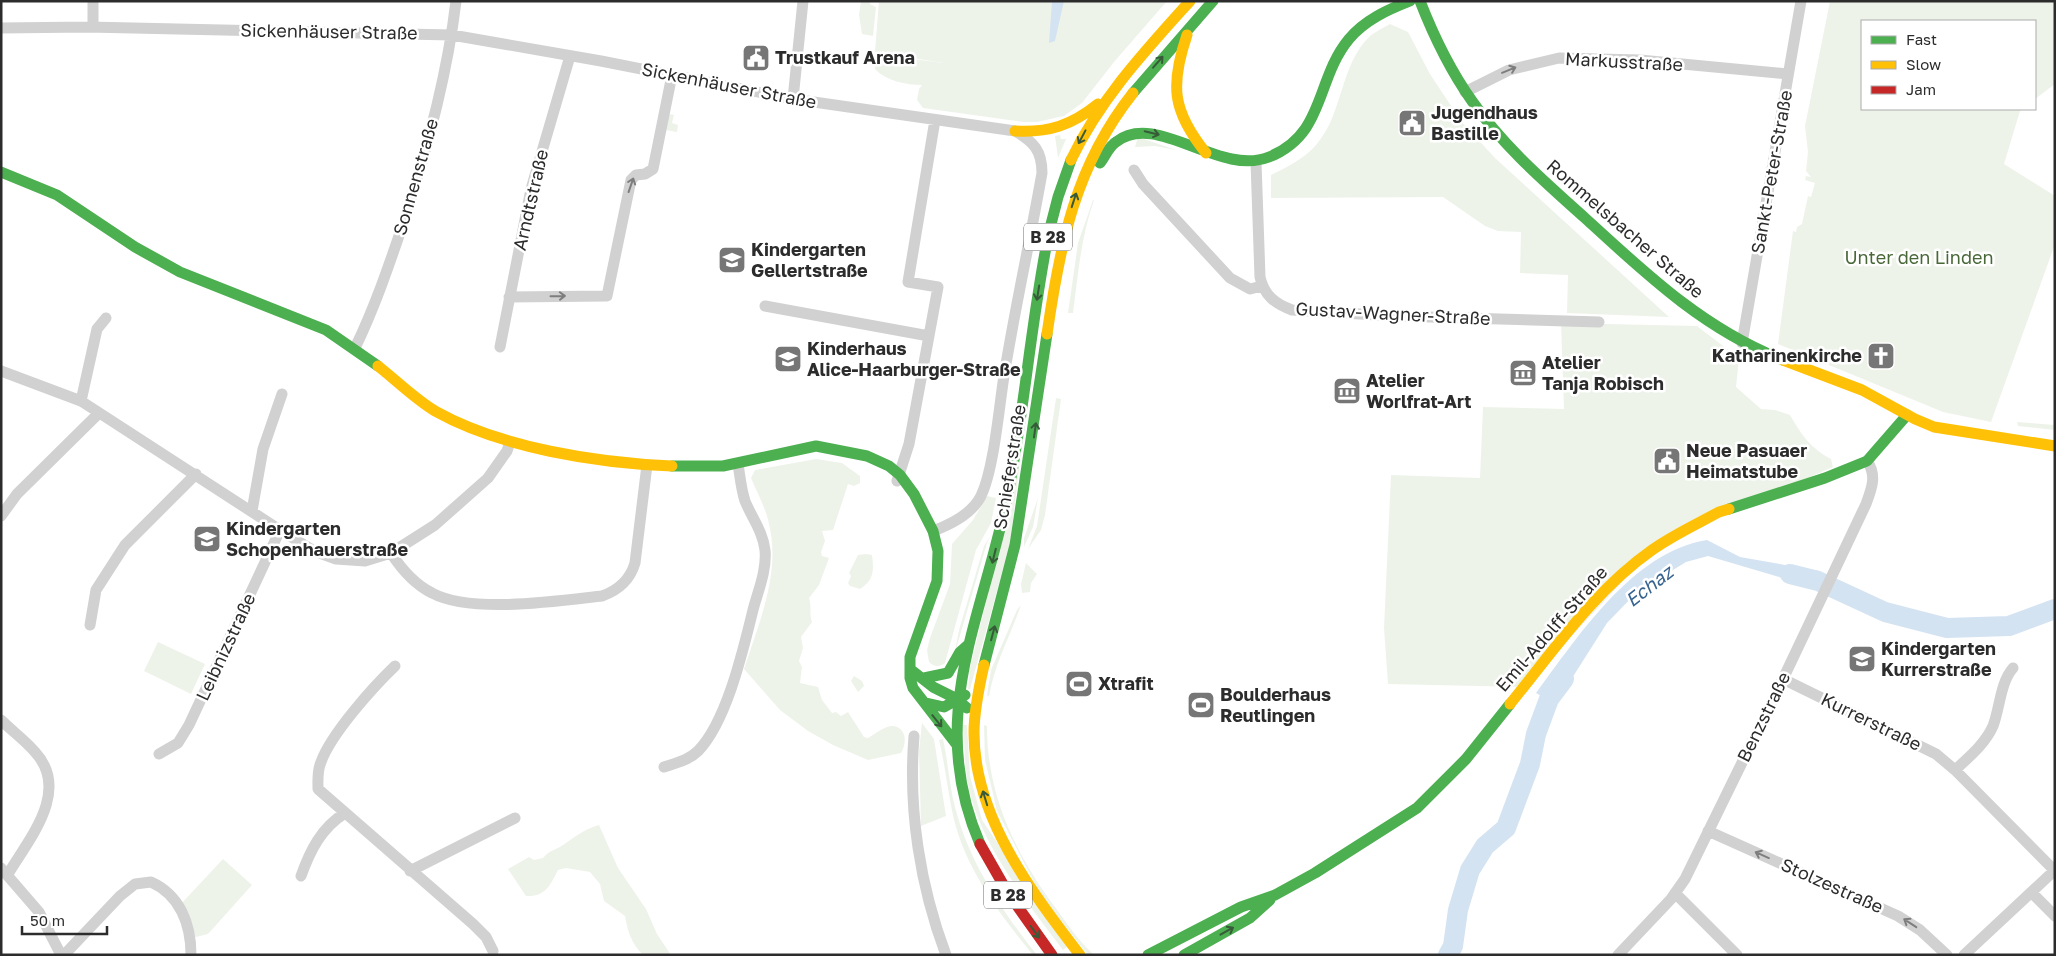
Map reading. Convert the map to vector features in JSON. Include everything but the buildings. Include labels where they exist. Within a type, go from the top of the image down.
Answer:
[{"type":"main road","name":"Schieferstraße","points":[[1052,955],[1008,895],[980,842],[960,778],[957,745],[959,700],[970,642],[993,562],[1008,491],[1042,266],[1055,205],[1076,148],[1108,96],[1137,60],[1190,1]]},
{"type":"main road","name":"Schieferstraße","points":[[1074,953],[1031,890],[997,831],[983,794],[975,753],[975,722],[982,681],[1008,578],[1028,478],[1062,247],[1078,187],[1098,145],[1141,82],[1212,1]]},
{"type":"main road","points":[[1062,247],[1076,227],[1085,197],[1102,159],[1111,146],[1124,135],[1134,131],[1152,132],[1208,155],[1234,162],[1256,162],[1289,147],[1306,130],[1316,116],[1335,61],[1350,37],[1379,13],[1410,1]]},
{"type":"main road","name":"Rommelsbacher Straße","points":[[1420,1],[1437,44],[1465,92],[1486,122],[1511,151],[1625,256],[1693,312],[1742,343],[1862,390],[1907,415]]},
{"type":"main road","points":[[1191,25],[1176,66],[1173,87],[1182,120],[1193,138],[1208,155]]},
{"type":"main road","points":[[1015,131],[1046,132],[1056,130],[1078,119],[1108,96]]},
{"type":"main road","points":[[1,172],[57,195],[136,247],[180,272],[220,290],[306,320],[355,348],[434,410],[472,429],[510,442],[578,456],[647,465],[693,467],[738,464],[816,446],[858,454],[898,479],[916,501],[933,531],[938,551],[938,581],[912,649],[910,678],[913,688],[957,745]]},
{"type":"main road","points":[[1907,415],[1933,426],[1952,431],[2055,446]]},
{"type":"main road","name":"Emil-Adolff-Straße","points":[[1148,955],[1241,907],[1275,895],[1356,848],[1427,799],[1472,752],[1590,605],[1614,580],[1647,553],[1719,512],[1825,478],[1867,461],[1907,415]]},
{"type":"main road","points":[[924,678],[948,673],[960,652],[970,642]]},
{"type":"main road","points":[[910,668],[935,688],[946,691],[959,700],[975,722]]},
{"type":"main road","points":[[926,703],[944,707],[959,700],[982,681]]},
{"type":"main road","name":"Emil-Adolff-Straße","points":[[1184,955],[1250,918],[1275,895]]},
{"type":"street","points":[[93,1],[93,27]]},
{"type":"street","name":"Sonnenstraße","points":[[355,348],[387,273],[416,185],[452,35],[456,1]]},
{"type":"street","points":[[793,99],[803,1]]},
{"type":"street","name":"Sankt-Peter-Straße","points":[[1742,343],[1801,1]]},
{"type":"street","name":"Sickenhäuser Straße","points":[[1,28],[93,27],[452,35],[793,99],[1015,131],[1035,145],[1042,161],[1042,173],[1014,311],[989,470],[981,496],[974,506],[958,520],[933,531]]},
{"type":"street","name":"Arndtstraße","points":[[500,347],[531,189],[570,56]]},
{"type":"street","name":"Markusstraße","points":[[1465,92],[1509,70],[1540,61],[1583,58],[1660,62],[1788,74]]},
{"type":"street","points":[[509,297],[607,296],[632,180],[636,175],[645,174],[653,169],[672,75]]},
{"type":"street","points":[[898,479],[920,387],[938,287],[908,282],[935,120]]},
{"type":"street","points":[[1134,170],[1147,188],[1230,278],[1250,289],[1262,286],[1259,264],[1256,162]]},
{"type":"street","name":"Gustav-Wagner-Straße","points":[[1262,286],[1270,298],[1292,310],[1394,316],[1599,322]]},
{"type":"street","points":[[766,306],[929,336]]},
{"type":"street","points":[[81,401],[97,330],[106,318]]},
{"type":"street","points":[[1,371],[81,401],[280,530],[314,551],[336,559],[365,561],[391,553],[435,525],[488,478],[507,451],[510,442]]},
{"type":"street","points":[[252,511],[263,449],[282,394]]},
{"type":"street","points":[[1,516],[17,494],[100,413]]},
{"type":"street","name":"Benzstraße","points":[[1618,955],[1675,894],[1708,832],[1784,679],[1866,504],[1873,485],[1873,472],[1867,461]]},
{"type":"street","points":[[664,767],[682,762],[698,751],[713,728],[729,693],[741,657],[763,573],[765,550],[759,528],[745,501],[738,464]]},
{"type":"street","points":[[391,553],[400,568],[416,584],[433,594],[451,600],[515,605],[602,596],[614,592],[632,574],[635,563],[647,465]]},
{"type":"street","points":[[90,625],[96,590],[125,545],[196,474]]},
{"type":"street","name":"Leibnizstraße","points":[[159,754],[178,743],[189,725],[280,530]]},
{"type":"street","points":[[395,666],[366,698],[333,740],[321,760],[317,774],[318,789],[478,929],[493,951]]},
{"type":"street","points":[[1955,770],[1987,737],[1996,718],[2006,679],[2013,668]]},
{"type":"street","name":"Kurrerstraße","points":[[1784,679],[1936,754],[1955,770],[2055,870]]},
{"type":"street","points":[[1,720],[37,753],[48,778],[50,792],[40,822],[5,871],[39,912],[62,955],[120,896],[135,884],[151,882],[172,895],[179,906],[191,938],[191,955]]},
{"type":"street","points":[[914,736],[913,793],[920,858],[933,916],[946,955]]},
{"type":"street","points":[[301,876],[312,846],[334,820],[345,814]]},
{"type":"street","points":[[410,870],[515,818]]},
{"type":"street","name":"Stolzestraße","points":[[1708,832],[1898,916],[1920,930],[1947,955]]},
{"type":"street","points":[[1964,955],[2055,870]]},
{"type":"street","points":[[2032,893],[2055,916]]},
{"type":"street","points":[[1675,894],[1737,955]]},
{"type":"green space","points":[[861,1],[870,1],[870,4],[876,7],[873,36],[862,34],[859,15]]},
{"type":"green space","points":[[879,1],[1167,1],[1114,62],[1082,103],[1064,116],[1037,122],[1023,122],[923,108],[917,100],[919,89],[922,85],[897,82],[885,77],[875,69],[875,58],[895,60],[898,57],[943,63],[875,52]]},
{"type":"green space","name":"Unter den Linden","points":[[1830,1],[2055,1],[2055,84],[2036,98],[2036,20],[1861,20],[1861,110],[2022,110],[2004,164],[2055,196],[2055,244],[1991,422],[1943,412],[1778,344],[1793,231],[1796,232],[1797,227],[1802,224],[1808,196],[1811,197],[1815,183],[1805,180],[1806,176],[1811,177],[1806,171],[1808,152],[1805,126]]},
{"type":"green space","points":[[1390,24],[1408,32],[1430,74],[1461,121],[1495,158],[1669,317],[1567,313],[1568,275],[1520,273],[1521,232],[1498,231],[1485,226],[1443,197],[1271,198],[1271,175],[1301,159],[1316,145],[1332,119],[1352,61],[1370,36]]},
{"type":"green space","points":[[669,114],[674,115],[672,123],[678,125],[677,132],[666,130]]},
{"type":"green space","points":[[1060,135],[1061,139],[1066,139],[1058,158],[1055,136]]},
{"type":"green space","points":[[1138,137],[1176,150],[1155,146],[1135,147]]},
{"type":"green space","points":[[1093,200],[1078,270],[1073,313],[1068,313],[1078,243]]},
{"type":"green space","points":[[1561,323],[1697,326],[1739,358],[1736,387],[1761,409],[1775,410],[1790,415],[1807,440],[1818,451],[1831,459],[1833,467],[1763,497],[1653,549],[1524,687],[1388,684],[1384,628],[1391,475],[1480,478],[1483,407],[1564,409]]},
{"type":"green space","points":[[1056,398],[1061,399],[1045,515],[1041,530],[1028,549],[1037,526]]},
{"type":"green space","points":[[2017,422],[2055,425],[2055,430],[2018,426]]},
{"type":"green space","points":[[816,459],[842,463],[860,476],[860,483],[854,486],[848,484],[833,530],[822,531],[825,541],[821,552],[822,556],[829,558],[819,585],[809,598],[812,622],[801,637],[803,648],[799,661],[802,667],[800,683],[818,687],[822,700],[832,713],[836,712],[841,716],[848,712],[864,737],[868,738],[888,727],[894,726],[902,730],[905,738],[901,753],[868,760],[833,745],[808,731],[780,710],[744,669],[767,598],[772,561],[772,542],[768,518],[751,478],[755,470]]},
{"type":"green space","points":[[1020,461],[1010,544],[970,689],[968,689],[970,668]]},
{"type":"green space","points":[[987,496],[996,498],[991,523],[976,550],[945,663],[935,666],[929,662],[927,650],[950,584],[952,544],[973,520]]},
{"type":"green space","points":[[1038,498],[1033,527],[1024,547],[1024,538]]},
{"type":"green space","points":[[991,535],[954,656],[959,630],[984,546]]},
{"type":"green space","points":[[858,555],[872,555],[873,570],[870,579],[860,589],[850,586],[848,583],[851,576],[849,573]]},
{"type":"green space","points":[[1026,563],[1037,574],[1031,583],[1030,592],[1022,593],[1021,584]]},
{"type":"green space","points":[[1021,605],[998,662],[989,697],[987,695],[991,670],[1017,610]]},
{"type":"green space","points":[[158,642],[205,664],[191,694],[144,671]]},
{"type":"green space","points":[[854,676],[862,681],[864,686],[858,692],[851,681]]},
{"type":"green space","points":[[922,723],[934,739],[946,816],[921,826],[919,751]]},
{"type":"green space","points":[[963,725],[967,725],[970,776],[982,820],[1067,947],[1063,950],[1010,877],[987,838],[978,818],[967,779]]},
{"type":"green space","points":[[984,725],[987,726],[988,751],[998,799],[1016,844],[1055,907],[1078,938],[1094,955],[1088,955],[1041,895],[997,811],[985,760]]},
{"type":"green space","points":[[943,739],[955,807],[969,847],[999,903],[1037,955],[1033,955],[988,895],[962,845],[953,816],[939,740]]},
{"type":"green space","points":[[599,825],[618,868],[646,909],[657,934],[671,955],[643,955],[631,937],[625,916],[604,901],[600,884],[590,872],[566,868],[558,870],[546,889],[538,895],[526,896],[508,869],[529,857],[534,860],[543,858],[580,834]]},
{"type":"green space","points":[[223,859],[252,885],[208,934],[192,938],[180,905]]},
{"type":"water","points":[[1052,1],[1064,1],[1055,41],[1049,43]]},
{"type":"water","points":[[1707,540],[1740,557],[1820,571],[1813,587],[1708,556],[1686,562],[1637,592],[1607,623],[1567,686],[1561,685],[1550,701],[1536,693],[1589,623],[1631,579],[1655,561],[1680,548]]},
{"type":"waterway","name":"Echaz","points":[[1790,574],[1818,581],[1885,612],[1947,628],[2009,626],[2055,609]]},
{"type":"waterway","name":"Echaz","points":[[1448,955],[1453,946],[1458,910],[1470,870],[1485,846],[1506,828],[1530,764],[1536,734],[1549,699],[1564,679]]},
{"type":"traffic: fast","points":[[1133,93],[1213,1]]},
{"type":"traffic: fast","points":[[1100,163],[1116,142],[1132,134],[1150,134],[1169,138],[1230,159],[1250,161],[1269,157],[1287,147],[1301,135],[1318,105],[1338,55],[1355,32],[1377,16],[1410,1]]},
{"type":"traffic: fast","points":[[1420,1],[1443,53],[1464,89],[1497,133],[1525,163],[1631,260],[1678,299],[1728,333],[1755,348],[1783,360]]},
{"type":"traffic: fast","points":[[980,844],[964,798],[958,753],[958,710],[964,668],[1008,494],[1037,297],[1049,232],[1058,197],[1071,160]]},
{"type":"traffic: fast","points":[[1,172],[57,195],[135,247],[180,272],[326,330],[378,366]]},
{"type":"traffic: fast","points":[[984,665],[1015,545],[1047,334]]},
{"type":"traffic: fast","points":[[1729,509],[1825,478],[1867,461],[1907,415]]},
{"type":"traffic: fast","points":[[672,466],[723,466],[816,446],[867,456],[889,466],[900,475],[914,494],[933,531],[938,551],[937,581],[910,657],[910,678],[913,688],[957,745]]},
{"type":"traffic: fast","points":[[924,678],[948,673],[960,652],[969,644]]},
{"type":"traffic: fast","points":[[910,669],[933,687],[955,698],[967,708]]},
{"type":"traffic: fast","points":[[926,703],[944,707],[965,695]]},
{"type":"traffic: fast","points":[[1148,955],[1241,907],[1275,895],[1315,873],[1417,808],[1466,759],[1510,704]]},
{"type":"traffic: fast","points":[[1184,955],[1250,918],[1270,900]]},
{"type":"traffic: slow","points":[[1071,160],[1096,116],[1124,76],[1190,1]]},
{"type":"traffic: slow","points":[[1187,35],[1178,69],[1177,97],[1186,124],[1206,153]]},
{"type":"traffic: slow","points":[[1047,334],[1058,269],[1073,207],[1097,149],[1113,121],[1133,93]]},
{"type":"traffic: slow","points":[[1015,131],[1039,131],[1060,126],[1079,117],[1098,104]]},
{"type":"traffic: slow","points":[[1783,360],[1862,390],[1915,419],[1934,427],[2055,446]]},
{"type":"traffic: slow","points":[[378,366],[435,411],[489,435],[519,444],[581,457],[672,466]]},
{"type":"traffic: slow","points":[[1510,704],[1576,622],[1612,583],[1631,566],[1668,539],[1719,512],[1729,509]]},
{"type":"traffic: slow","points":[[984,665],[974,724],[977,764],[984,794],[995,823],[1025,879],[1080,955]]},
{"type":"traffic: jam","points":[[980,844],[1008,893],[1052,955]]},
{"type":"place","name":"Trustkauf Arena","points":[[756,58]]},
{"type":"place","name":"Jugendhaus Bastille","points":[[1412,123]]},
{"type":"place","name":"Kindergarten Gellertstraße","points":[[732,260]]},
{"type":"place","name":"Katharinenkirche","points":[[1881,356]]},
{"type":"place","name":"Kinderhaus Alice-Haarburger-Straße","points":[[788,359]]},
{"type":"place","name":"Atelier Tanja Robisch","points":[[1523,373]]},
{"type":"place","name":"Atelier Worlfrat-Art","points":[[1347,391]]},
{"type":"place","name":"Neue Pasuaer Heimatstube","points":[[1667,461]]},
{"type":"place","name":"Kindergarten Schopenhauerstraße","points":[[207,539]]},
{"type":"place","name":"Kindergarten Kurrerstraße","points":[[1862,659]]},
{"type":"place","name":"Xtrafit","points":[[1079,684]]},
{"type":"place","name":"Boulderhaus Reutlingen","points":[[1201,705]]}]
